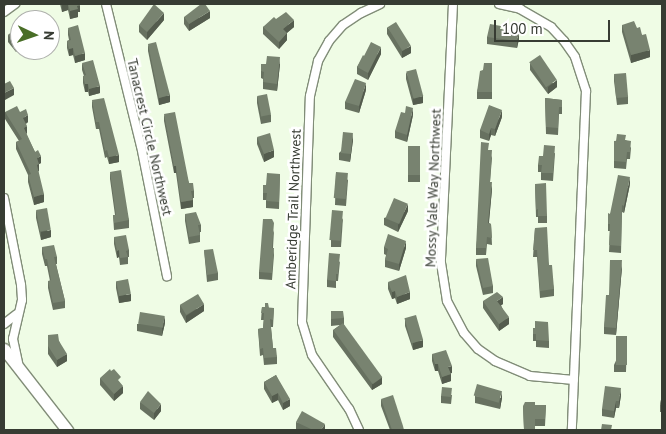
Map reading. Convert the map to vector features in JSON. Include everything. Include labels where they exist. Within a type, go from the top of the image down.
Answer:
[{"type":"street","points":[[4,12],[15,4]]},
{"type":"street","name":"Tanacrest Circle Northwest","points":[[106,4],[141,146],[167,276]]},
{"type":"street","name":"Amberidge Trail Northwest","points":[[360,430],[349,409],[312,355],[302,322],[310,96],[318,61],[329,41],[344,25],[360,13],[380,4]]},
{"type":"street","name":"Mossy Vale Way Northwest","points":[[453,4],[441,263],[447,301],[464,333],[478,349],[495,361],[530,376],[574,380]]},
{"type":"street","points":[[499,4],[520,9],[551,26],[575,57],[586,91],[572,430]]},
{"type":"street","points":[[4,198],[22,285],[22,300],[13,339],[18,365]]},
{"type":"street","points":[[4,324],[19,312]]},
{"type":"street","points":[[4,349],[67,430]]},
{"type":"building","points":[[68,4],[80,5],[77,6],[78,9],[70,11]]},
{"type":"building","points":[[154,4],[164,13],[147,32],[139,25]]},
{"type":"building","points":[[201,4],[205,4],[210,11],[189,24],[184,17]]},
{"type":"building","points":[[286,12],[294,20],[283,29],[287,33],[279,42],[263,27],[274,17],[276,19]]},
{"type":"building","points":[[634,21],[637,28],[640,27],[642,35],[646,34],[650,50],[631,55],[622,25]]},
{"type":"building","points":[[396,22],[411,46],[402,51],[388,27]]},
{"type":"building","points":[[490,24],[501,26],[500,29],[519,32],[517,41],[487,37]]},
{"type":"building","points":[[78,25],[85,53],[75,56],[73,48],[69,49],[67,41],[71,40],[68,28]]},
{"type":"building","points":[[156,42],[170,95],[159,98],[148,44]]},
{"type":"building","points":[[371,42],[381,47],[368,73],[357,67]]},
{"type":"building","points":[[540,55],[557,80],[546,87],[529,62]]},
{"type":"building","points":[[267,56],[280,57],[277,84],[263,82],[264,72],[261,71],[261,64],[266,64]]},
{"type":"building","points":[[93,60],[100,86],[89,89],[88,84],[85,84],[83,76],[86,75],[82,63]]},
{"type":"building","points":[[484,63],[492,63],[492,92],[477,92],[480,71],[483,70]]},
{"type":"building","points":[[416,69],[423,96],[414,99],[406,72]]},
{"type":"building","points":[[626,73],[628,97],[616,98],[614,74]]},
{"type":"building","points":[[355,79],[366,83],[359,106],[345,102]]},
{"type":"building","points":[[10,81],[14,88],[4,93],[4,84]]},
{"type":"building","points":[[267,94],[271,115],[261,117],[257,96]]},
{"type":"building","points":[[104,98],[119,155],[109,157],[107,150],[105,151],[99,122],[96,122],[92,100]]},
{"type":"building","points":[[545,98],[562,100],[562,107],[559,107],[558,128],[546,127]]},
{"type":"building","points":[[489,105],[502,110],[495,129],[491,128],[489,134],[480,130]]},
{"type":"building","points":[[17,106],[20,112],[26,109],[28,115],[23,118],[27,126],[24,128],[35,152],[38,150],[41,156],[37,158],[39,164],[37,165],[44,194],[34,197],[28,175],[31,174],[16,142],[22,139],[5,112]]},
{"type":"building","points":[[406,106],[413,108],[407,135],[395,131],[401,112],[405,113]]},
{"type":"building","points":[[175,112],[189,183],[193,183],[194,191],[191,191],[193,200],[181,202],[176,166],[174,166],[164,114]]},
{"type":"building","points":[[343,132],[353,133],[351,154],[341,153]]},
{"type":"building","points":[[270,133],[274,150],[264,154],[257,137]]},
{"type":"building","points":[[617,134],[626,135],[625,140],[631,141],[630,152],[627,152],[626,162],[614,161],[614,141],[616,141]]},
{"type":"building","points":[[481,142],[489,143],[488,150],[492,150],[490,182],[492,182],[488,223],[491,224],[492,238],[487,237],[486,248],[476,248]]},
{"type":"building","points":[[544,145],[555,146],[553,173],[541,173],[542,165],[538,165],[539,156],[543,156]]},
{"type":"building","points":[[408,146],[420,146],[420,175],[408,175]]},
{"type":"building","points":[[121,170],[129,220],[114,223],[113,215],[116,215],[110,172]]},
{"type":"building","points":[[336,172],[348,173],[346,199],[334,198]]},
{"type":"building","points":[[267,173],[280,174],[279,202],[266,201],[267,193],[263,193],[263,185],[266,185]]},
{"type":"building","points":[[618,175],[630,177],[624,206],[622,205],[621,246],[609,245],[610,224],[608,224],[608,213],[610,214]]},
{"type":"building","points":[[546,183],[547,216],[538,216],[535,184]]},
{"type":"building","points":[[394,198],[408,204],[399,224],[385,218]]},
{"type":"building","points":[[47,208],[51,230],[40,232],[36,210]]},
{"type":"building","points":[[332,210],[343,211],[340,241],[329,240]]},
{"type":"building","points":[[196,212],[201,225],[198,225],[200,235],[189,237],[185,214]]},
{"type":"building","points":[[263,219],[272,219],[274,223],[272,273],[259,272]]},
{"type":"building","points":[[547,227],[549,265],[552,265],[554,289],[540,291],[537,250],[533,250],[535,228]]},
{"type":"building","points":[[388,234],[406,241],[399,264],[385,260],[388,249],[384,247]]},
{"type":"building","points":[[126,235],[129,250],[126,251],[128,257],[120,258],[114,237]]},
{"type":"building","points":[[54,245],[57,257],[54,257],[65,301],[53,303],[48,281],[51,280],[47,259],[45,259],[42,247]]},
{"type":"building","points":[[213,249],[218,273],[207,275],[204,250]]},
{"type":"building","points":[[329,253],[340,254],[336,281],[327,280]]},
{"type":"building","points":[[488,258],[493,286],[483,288],[476,259]]},
{"type":"building","points":[[610,260],[622,260],[616,328],[604,327],[606,295],[609,295]]},
{"type":"building","points":[[406,275],[410,292],[397,297],[395,291],[392,292],[388,282]]},
{"type":"building","points":[[128,279],[131,294],[119,296],[116,281]]},
{"type":"building","points":[[497,292],[503,297],[497,301],[509,317],[499,324],[483,301]]},
{"type":"building","points":[[198,294],[204,304],[186,315],[180,305]]},
{"type":"building","points":[[265,303],[268,303],[269,308],[274,308],[273,320],[270,319],[273,348],[276,348],[277,357],[264,358],[263,348],[260,349],[258,329],[263,328],[264,313],[261,313]]},
{"type":"building","points":[[331,311],[343,311],[344,318],[331,319]]},
{"type":"building","points":[[140,312],[165,316],[163,328],[138,324]]},
{"type":"building","points":[[416,315],[423,340],[412,343],[404,318]]},
{"type":"building","points":[[535,321],[548,322],[549,341],[536,340],[536,334],[533,334]]},
{"type":"building","points":[[343,323],[382,377],[373,384],[333,330]]},
{"type":"building","points":[[58,334],[59,341],[67,354],[57,360],[48,346],[48,335]]},
{"type":"building","points":[[616,336],[627,336],[627,365],[616,365]]},
{"type":"building","points":[[446,350],[452,366],[448,367],[451,374],[442,377],[438,364],[435,364],[432,354]]},
{"type":"building","points":[[110,369],[111,371],[114,369],[121,377],[118,380],[123,386],[114,394],[100,378]]},
{"type":"building","points":[[276,375],[290,399],[283,403],[278,393],[272,396],[264,382]]},
{"type":"building","points":[[477,384],[502,391],[499,403],[474,396]]},
{"type":"building","points":[[605,386],[621,388],[619,401],[616,401],[614,411],[602,409]]},
{"type":"building","points":[[442,387],[452,388],[451,397],[441,396]]},
{"type":"building","points":[[148,391],[161,404],[154,413],[140,402]]},
{"type":"building","points":[[393,395],[404,430],[392,430],[381,399]]},
{"type":"building","points":[[525,402],[535,402],[535,405],[546,405],[545,419],[535,419],[535,429],[524,429],[523,406]]},
{"type":"building","points":[[302,411],[325,424],[321,430],[313,430],[296,422]]},
{"type":"building","points":[[602,424],[612,425],[611,430],[601,430]]}]
